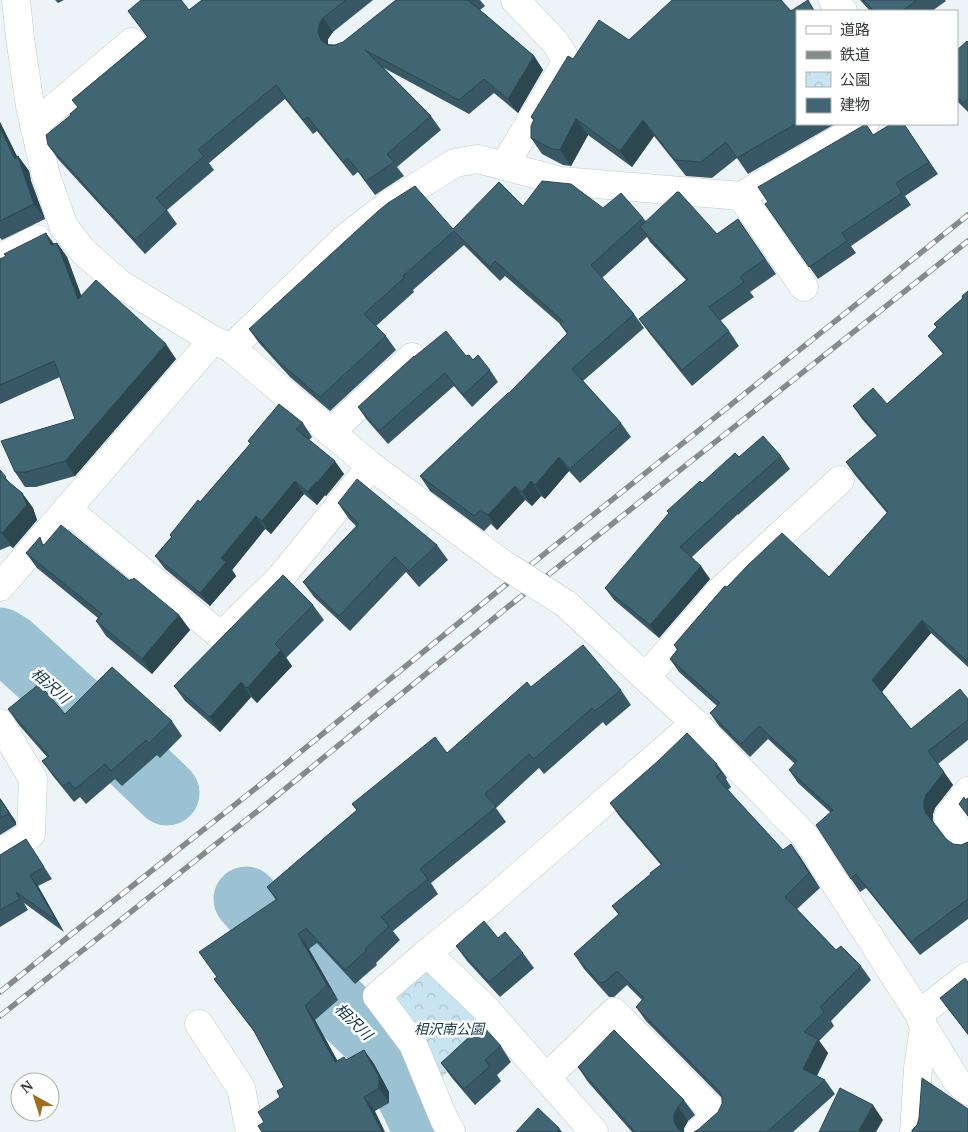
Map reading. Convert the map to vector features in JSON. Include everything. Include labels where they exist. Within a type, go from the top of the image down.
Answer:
[{"type":"street","points":[[16,0],[27,87],[46,176],[64,227],[83,251],[120,284],[222,344],[406,492],[502,564],[566,604],[695,723],[805,836],[957,1081],[968,1090]]},
{"type":"street","points":[[504,166],[567,61],[555,42],[515,0]]},
{"type":"street","points":[[833,0],[842,10]]},
{"type":"street","points":[[34,125],[132,42]]},
{"type":"street","points":[[0,587],[67,509],[222,344],[345,238],[389,204],[455,163],[478,159],[561,181],[741,196],[863,125]]},
{"type":"street","points":[[741,196],[804,287]]},
{"type":"street","points":[[0,258],[64,227]]},
{"type":"street","points":[[330,432],[412,357]]},
{"type":"street","points":[[67,509],[221,636],[281,577],[372,466]]},
{"type":"street","points":[[406,492],[427,472]]},
{"type":"street","points":[[646,677],[721,590],[840,480]]},
{"type":"street","points":[[0,723],[33,779],[31,834],[0,853]]},
{"type":"street","points":[[451,1132],[413,1044],[378,996],[478,912],[695,723]]},
{"type":"street","points":[[968,791],[948,817],[968,843]]},
{"type":"street","points":[[427,953],[484,1006],[594,1132]]},
{"type":"street","points":[[914,1132],[921,1021],[968,976]]},
{"type":"street","points":[[546,1078],[614,1012],[717,1115],[699,1132]]},
{"type":"street","points":[[199,1024],[241,1088],[250,1132]]},
{"type":"green space","name":"相沢南公園","points":[[424,962],[493,1030],[437,1082],[387,998]]},
{"type":"building","points":[[141,0],[181,0],[189,10],[202,0],[346,0],[323,18],[319,25],[318,32],[321,40],[328,45],[335,45],[343,42],[396,0],[468,0],[534,56],[508,99],[484,79],[459,100],[365,50],[431,116],[387,154],[394,162],[366,181],[348,158],[343,162],[308,117],[303,120],[276,85],[198,150],[204,156],[156,198],[167,210],[135,240],[48,145],[46,135],[78,107],[72,100],[148,37],[128,11]]},
{"type":"building","points":[[672,0],[781,0],[791,11],[808,0],[813,10],[796,10],[796,124],[737,158],[726,142],[701,162],[675,160],[643,120],[620,151],[576,119],[560,150],[552,149],[531,138],[531,126],[534,119],[531,117],[568,56],[573,59],[599,20],[629,40]]},
{"type":"building","points":[[863,0],[917,0],[903,10],[873,10]]},
{"type":"building","points":[[968,42],[968,99],[963,103],[958,97],[958,49]]},
{"type":"building","points":[[864,125],[867,125],[873,135],[889,125],[905,125],[929,162],[896,183],[902,193],[842,233],[847,241],[809,267],[765,204],[768,202],[758,187]]},
{"type":"building","points":[[0,128],[15,159],[18,156],[34,204],[0,221]]},
{"type":"building","points":[[542,181],[571,184],[603,208],[621,193],[643,218],[591,265],[634,314],[572,369],[621,423],[570,469],[559,457],[535,485],[531,481],[522,492],[515,486],[488,515],[481,510],[474,516],[420,476],[509,393],[568,333],[560,324],[563,321],[495,261],[490,267],[454,231],[364,314],[386,336],[320,397],[280,363],[249,329],[377,212],[415,186],[453,229],[499,182],[523,206]]},
{"type":"building","points":[[677,192],[717,234],[738,219],[765,259],[740,277],[744,282],[709,307],[729,331],[682,370],[639,319],[688,279],[640,227]]},
{"type":"building","points":[[46,233],[51,245],[57,243],[78,299],[96,280],[166,344],[65,461],[26,472],[15,472],[1,441],[75,419],[54,361],[0,385],[0,259],[6,256],[4,254]]},
{"type":"building","points":[[968,291],[968,662],[922,620],[872,680],[911,729],[960,689],[968,699],[968,720],[928,751],[944,772],[926,795],[924,808],[946,839],[953,844],[961,845],[968,842],[968,899],[911,942],[856,874],[851,879],[816,825],[833,810],[789,770],[797,761],[759,726],[741,744],[710,713],[720,703],[670,659],[678,649],[674,645],[723,588],[727,587],[782,533],[829,577],[888,512],[846,462],[878,435],[853,406],[873,388],[887,404],[944,353],[928,336],[937,327],[934,324],[963,298],[962,296]]},
{"type":"building","points":[[446,331],[466,356],[469,355],[473,360],[478,355],[490,370],[463,395],[445,373],[379,431],[358,407],[414,356]]},
{"type":"building","points":[[279,404],[303,423],[296,429],[335,461],[308,492],[295,481],[262,521],[256,516],[221,558],[226,562],[200,593],[155,556],[172,537],[170,535],[198,500],[200,502],[251,443],[248,441]]},
{"type":"building","points":[[763,436],[781,456],[680,547],[701,566],[650,625],[605,588],[669,513],[667,511],[735,453],[739,457]]},
{"type":"building","points":[[0,470],[6,477],[4,478],[22,493],[27,505],[2,533],[0,531]]},
{"type":"building","points":[[357,479],[437,545],[409,571],[395,557],[339,616],[303,582],[359,524],[338,503]]},
{"type":"building","points":[[61,525],[130,581],[134,578],[179,615],[142,659],[96,621],[102,614],[26,553],[40,537],[43,546]]},
{"type":"building","points":[[283,575],[313,605],[275,644],[281,650],[247,688],[241,682],[210,717],[174,686]]},
{"type":"building","points":[[583,645],[621,690],[595,711],[592,708],[534,759],[529,754],[485,794],[496,807],[420,869],[428,879],[381,917],[389,926],[365,949],[367,950],[345,970],[306,928],[298,934],[327,985],[305,1006],[335,1062],[344,1057],[346,1060],[364,1050],[379,1077],[379,1088],[364,1097],[382,1132],[262,1132],[258,1126],[264,1122],[258,1112],[280,1097],[277,1091],[284,1087],[253,1029],[214,979],[217,977],[199,952],[277,899],[267,887],[357,810],[352,804],[435,737],[447,753],[527,682],[531,687]]},
{"type":"building","points":[[112,667],[172,721],[149,743],[146,740],[111,771],[105,764],[75,789],[69,782],[63,786],[42,761],[49,756],[8,709],[39,684],[65,714]]},
{"type":"building","points":[[687,733],[717,764],[715,765],[721,772],[716,777],[783,850],[791,844],[809,873],[785,897],[836,950],[841,946],[861,966],[820,1007],[824,1012],[804,1032],[818,1039],[803,1069],[825,1080],[767,1132],[694,1132],[718,1112],[722,1104],[722,1096],[718,1090],[636,1007],[644,998],[617,971],[604,982],[599,983],[574,954],[619,914],[612,906],[662,864],[610,803]]},
{"type":"building","points":[[964,797],[965,800],[968,798],[968,816],[959,804]]},
{"type":"building","points":[[0,799],[8,814],[0,818]]},
{"type":"building","points":[[26,839],[44,867],[30,875],[56,920],[16,892],[20,899],[0,910],[0,855]]},
{"type":"building","points":[[484,921],[498,938],[505,932],[523,953],[489,982],[456,946]]},
{"type":"building","points":[[965,978],[968,982],[968,1034],[940,998]]},
{"type":"building","points":[[482,1025],[501,1046],[485,1060],[490,1066],[464,1089],[441,1063]]},
{"type":"building","points":[[614,1030],[684,1100],[674,1114],[674,1122],[678,1129],[684,1132],[635,1132],[578,1067]]},
{"type":"building","points":[[922,1078],[968,1109],[968,1132],[912,1132],[919,1118]]},
{"type":"building","points":[[840,1088],[873,1105],[858,1132],[819,1132]]},
{"type":"building","points":[[538,1108],[559,1128],[556,1132],[516,1132]]},
{"type":"waterway","name":"相沢川","points":[[0,640],[11,647],[83,712],[167,793]]},
{"type":"waterway","name":"相沢川","points":[[246,899],[325,993],[388,1053],[425,1132]]},
{"type":"railway","points":[[0,992],[968,215]]},
{"type":"railway","points":[[0,1016],[279,794],[509,606],[968,241]]}]
